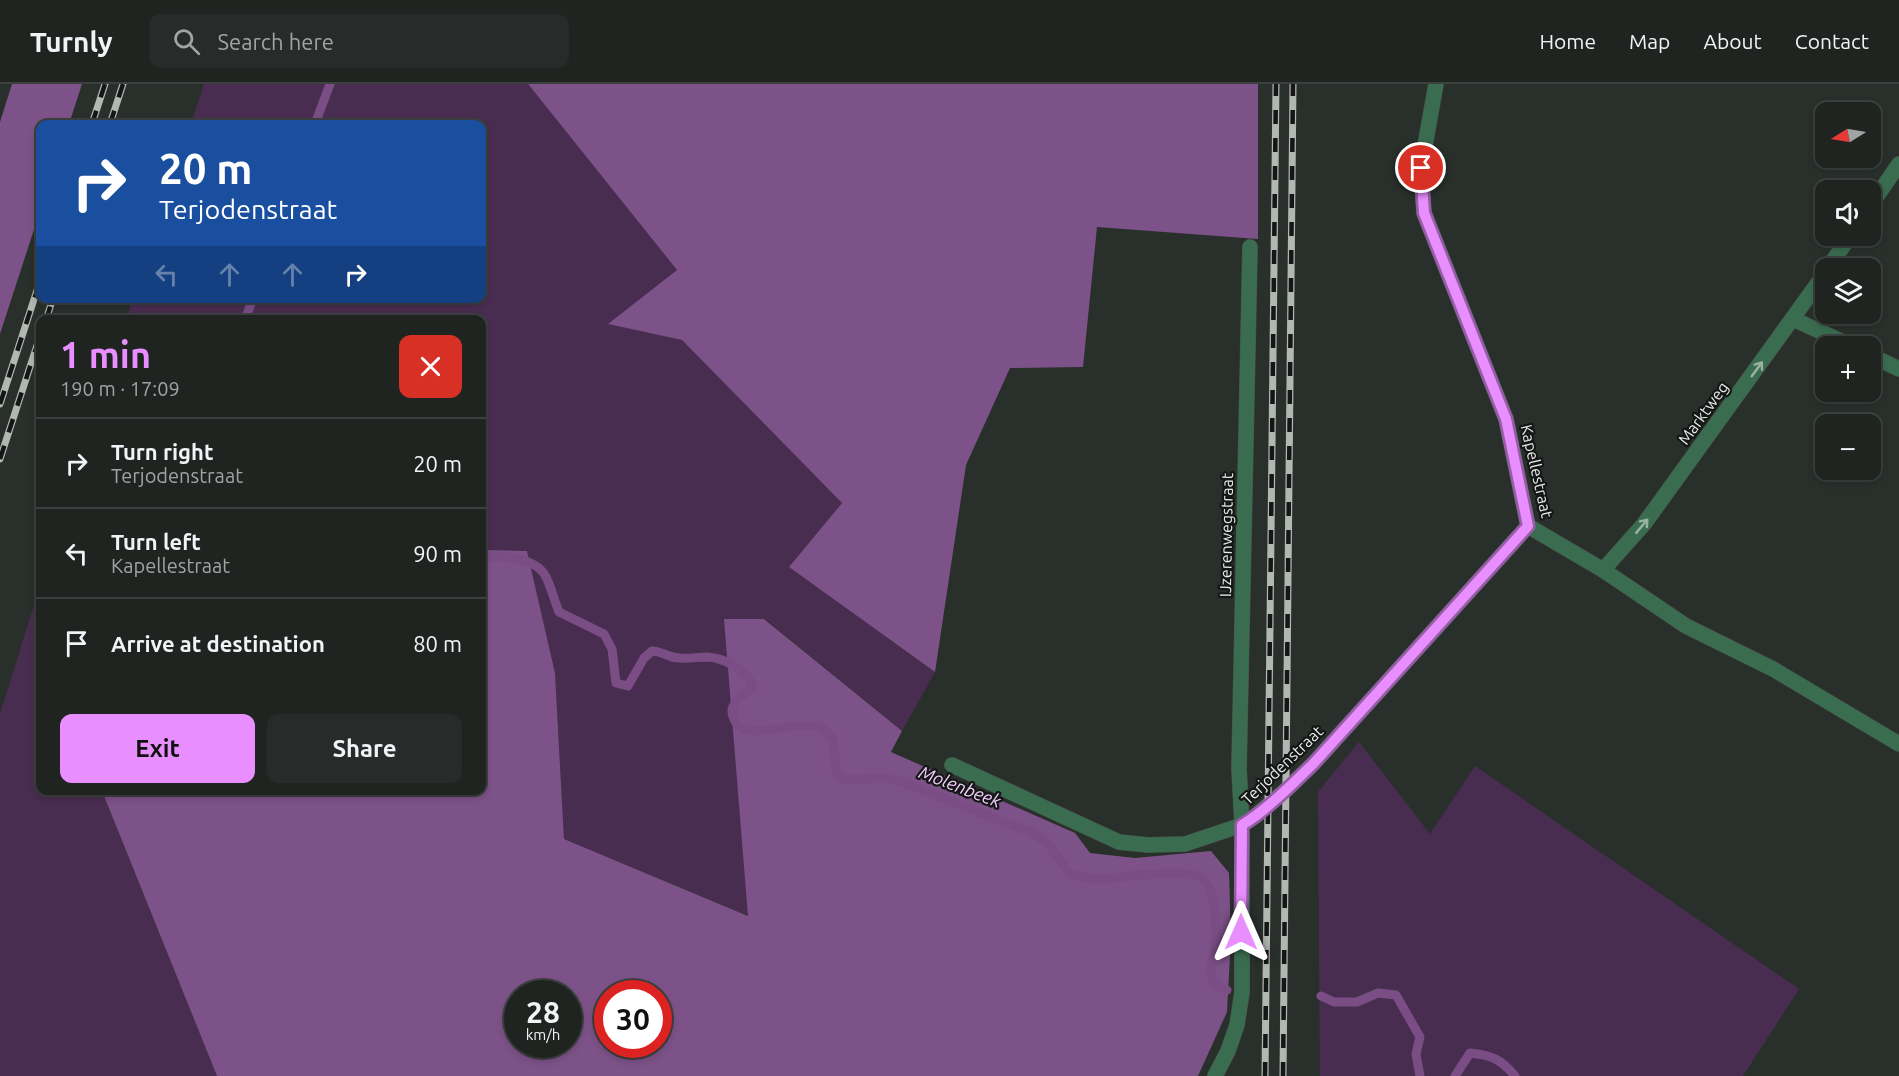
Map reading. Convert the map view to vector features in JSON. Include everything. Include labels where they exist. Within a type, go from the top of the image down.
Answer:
[{"type":"street","name":"Kapellestraat","points":[[1436,84],[1421,168],[1424,213],[1506,419],[1528,526],[1603,570],[1686,626],[1773,669],[1899,744]]},
{"type":"street","points":[[1881,190],[1899,164]]},
{"type":"street","name":"IJzerenwegstraat","points":[[1215,1076],[1228,1052],[1237,1025],[1242,992],[1242,825],[1239,758],[1250,247]]},
{"type":"street","name":"Marktweg","points":[[1603,570],[1644,524],[1815,287]]},
{"type":"street","points":[[1793,319],[1830,336]]},
{"type":"street","points":[[1881,360],[1899,369]]},
{"type":"street","name":"Terjodenstraat","points":[[952,765],[1119,842],[1148,845],[1185,844],[1242,825],[1286,790],[1313,764],[1528,526]]},
{"type":"shaded area","points":[[12,84],[82,84],[70,120],[36,120],[36,223],[0,334],[0,122]]},
{"type":"shaded area","points":[[204,84],[528,84],[677,270],[609,324],[682,340],[842,503],[789,567],[935,672],[902,731],[765,619],[725,619],[749,916],[564,839],[555,673],[527,551],[486,550],[486,315],[128,315],[132,303],[486,303],[486,120],[192,120]]},
{"type":"shaded area","points":[[528,84],[1258,84],[1258,239],[1097,227],[1083,367],[1010,368],[966,465],[935,672],[789,567],[842,503],[682,340],[608,324],[677,270]]},
{"type":"shaded area","points":[[486,550],[527,551],[555,673],[564,839],[748,916],[724,619],[764,619],[902,731],[891,752],[1075,833],[1090,853],[1135,858],[1211,851],[1229,873],[1231,937],[1227,1012],[1198,1076],[217,1076],[104,795],[486,795]]},
{"type":"shaded area","points":[[36,599],[36,795],[104,795],[217,1076],[0,1076],[0,714]]},
{"type":"shaded area","points":[[1359,742],[1430,834],[1475,766],[1799,989],[1743,1076],[1320,1076],[1318,792]]},
{"type":"waterway","name":"Molenbeek","points":[[316,120],[330,84]]},
{"type":"waterway","name":"Molenbeek","points":[[247,315],[251,303]]},
{"type":"waterway","name":"Molenbeek","points":[[486,558],[516,559],[533,564],[540,569],[547,579],[559,612],[604,634],[612,649],[616,683],[628,686],[644,658],[652,651],[675,658],[707,657],[728,662],[740,670],[753,686],[732,709],[734,719],[740,727],[760,731],[800,726],[822,729],[831,738],[837,775],[844,780],[884,778],[902,782],[1035,834],[1048,844],[1070,874],[1095,880],[1170,873],[1197,876],[1204,880],[1214,902],[1216,919],[1216,946],[1211,975],[1214,984],[1227,990]]},
{"type":"waterway","name":"Molenbeek","points":[[1321,996],[1334,1002],[1357,1002],[1378,993],[1396,995],[1420,1037],[1416,1054],[1420,1076]]},
{"type":"waterway","name":"Molenbeek","points":[[1455,1076],[1470,1053],[1495,1059],[1515,1076]]},
{"type":"railway","points":[[93,120],[105,84]]},
{"type":"railway","points":[[111,120],[123,84]]},
{"type":"railway","points":[[1265,1076],[1276,84]]},
{"type":"railway","points":[[1283,1076],[1293,84]]},
{"type":"railway","points":[[0,404],[36,293]]},
{"type":"railway","points":[[48,315],[51,303]]},
{"type":"railway","points":[[0,459],[36,348]]},
{"type":"route","points":[[1241,932],[1242,825],[1286,790],[1313,764],[1528,526],[1506,419],[1424,213],[1421,168]]}]
